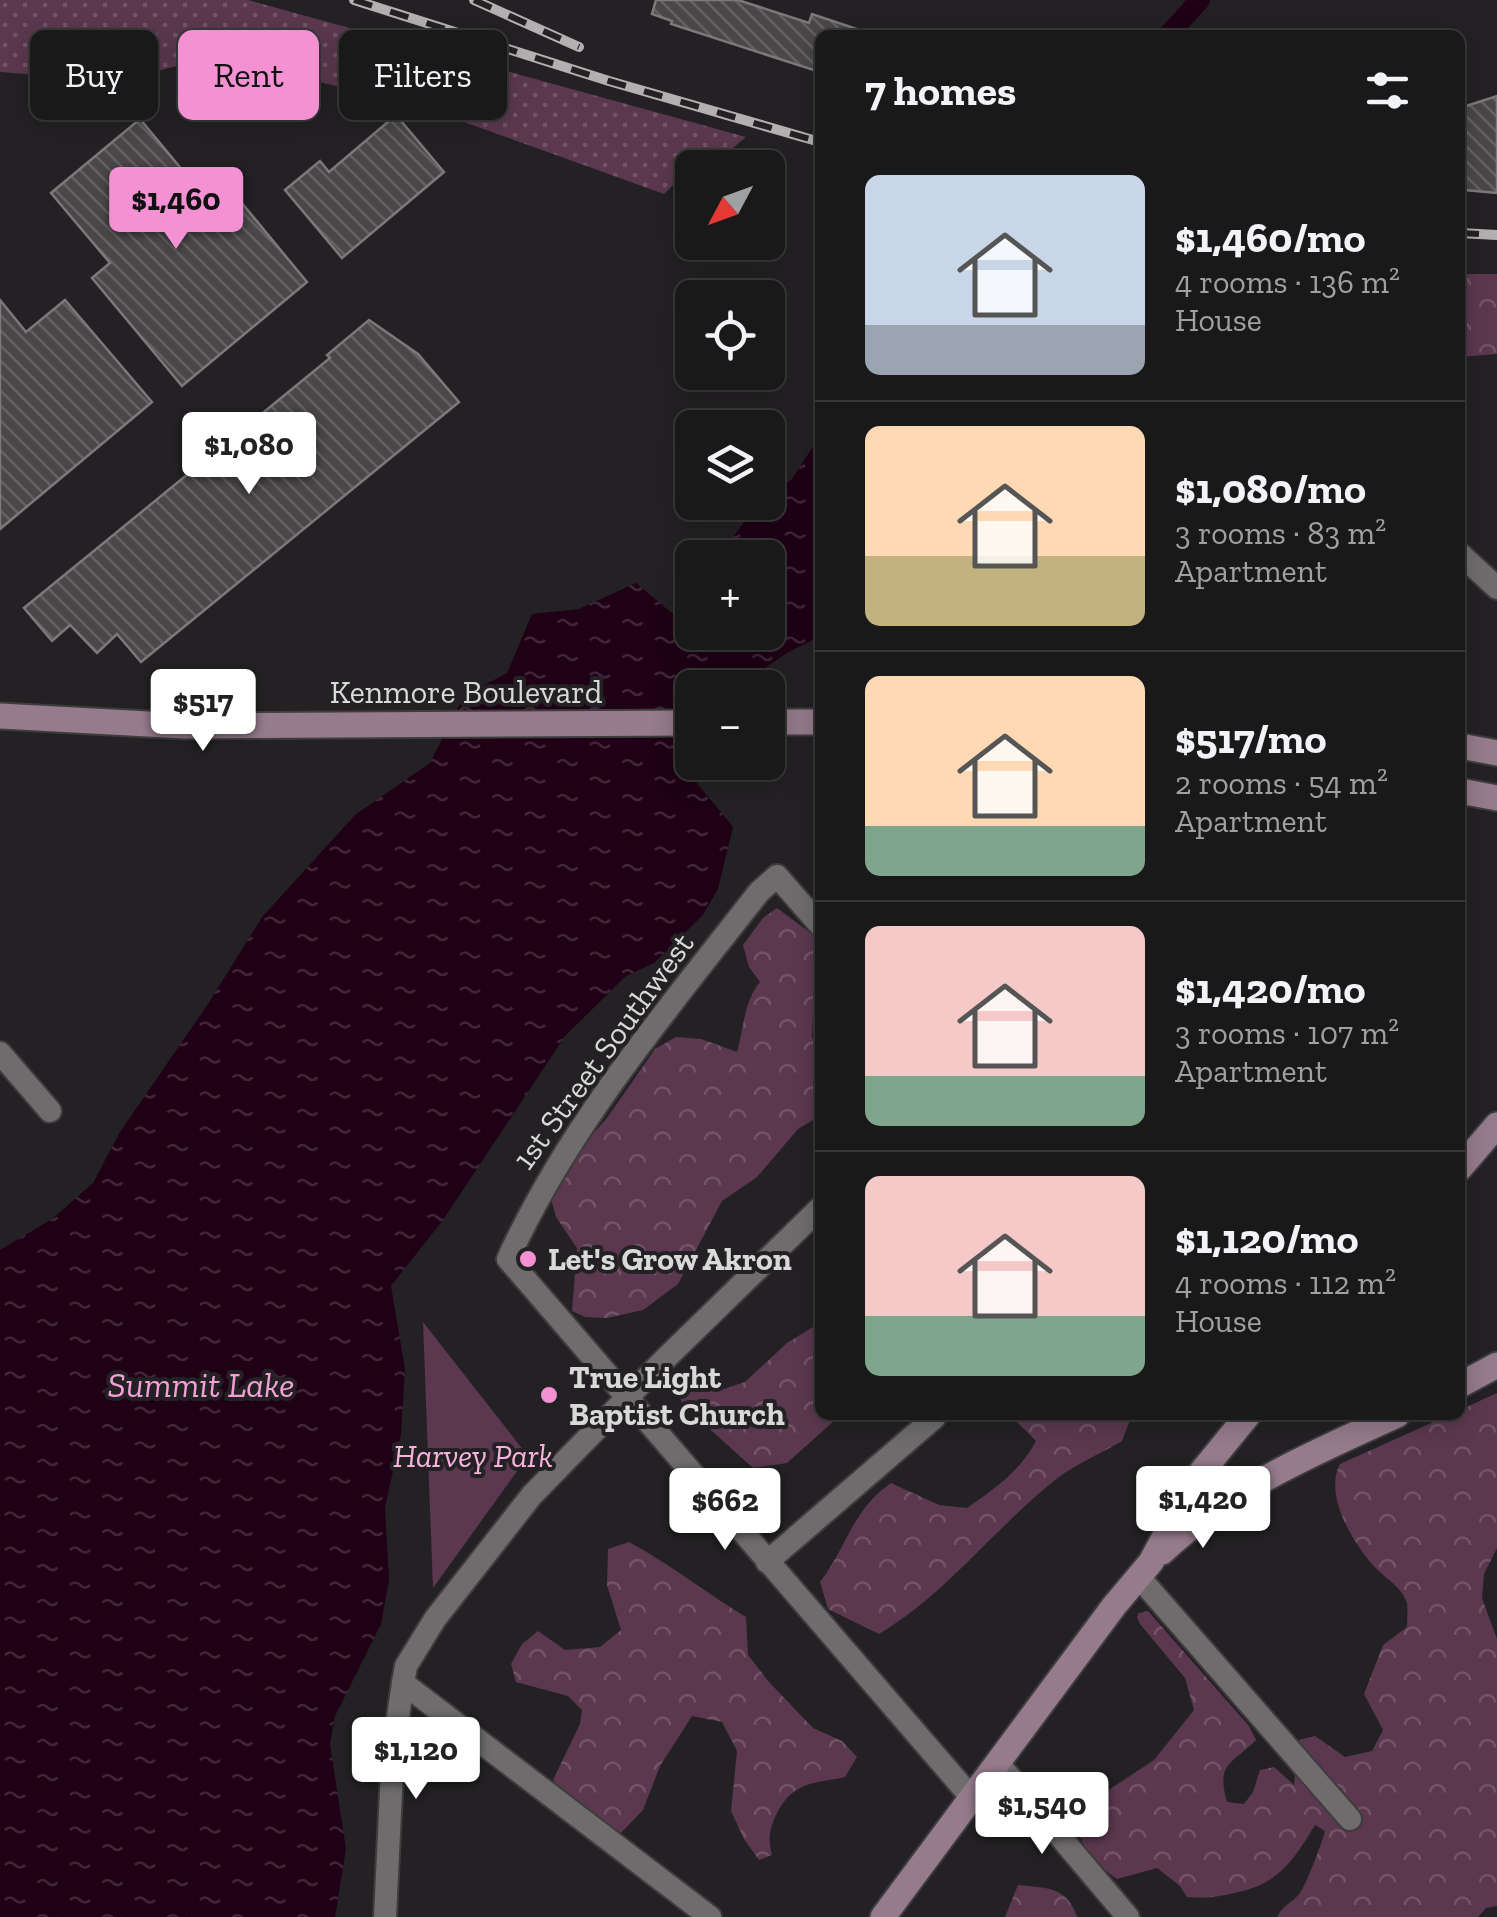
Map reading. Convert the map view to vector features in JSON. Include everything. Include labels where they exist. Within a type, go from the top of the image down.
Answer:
[{"type":"main road","name":"Kenmore Boulevard","points":[[0,716],[185,726],[675,723]]},
{"type":"main road","points":[[785,722],[815,722]]},
{"type":"main road","points":[[1465,747],[1497,753]]},
{"type":"main road","points":[[1465,792],[1497,798]]},
{"type":"main road","points":[[1465,1162],[1497,1126]]},
{"type":"main road","points":[[1465,1385],[1497,1365]]},
{"type":"main road","points":[[1465,1387],[1497,1381]]},
{"type":"main road","points":[[883,1917],[1144,1569],[1195,1480],[1244,1420]]},
{"type":"main road","points":[[1144,1569],[1224,1501],[1386,1420]]},
{"type":"street","points":[[1465,559],[1497,588]]},
{"type":"street","name":"1st Street Southwest","points":[[626,1398],[508,1260],[534,1202],[581,1127],[759,892],[777,876],[815,919]]},
{"type":"street","points":[[0,1053],[50,1110]]},
{"type":"street","points":[[385,1917],[393,1750],[408,1664],[470,1572],[532,1495],[815,1213]]},
{"type":"street","points":[[626,1398],[971,1797]]},
{"type":"street","points":[[767,1562],[932,1420]]},
{"type":"street","points":[[1144,1569],[1350,1820]]},
{"type":"street","points":[[402,1683],[710,1917]]},
{"type":"street","points":[[998,1762],[1128,1917]]},
{"type":"green space","points":[[0,0],[248,0],[357,30],[339,30],[339,87],[319,82],[319,30],[178,30],[178,66],[158,71],[158,30],[30,30],[30,74],[0,72]]},
{"type":"green space","points":[[507,71],[746,137],[731,150],[675,150],[675,183],[664,194],[459,120],[507,120]]},
{"type":"green space","points":[[1465,274],[1497,274],[1497,354],[1465,357]]},
{"type":"green space","points":[[777,908],[815,936],[812,1038],[815,1119],[798,1129],[757,1177],[722,1201],[678,1284],[643,1310],[607,1318],[585,1317],[572,1311],[577,1248],[556,1217],[551,1199],[569,1161],[607,1118],[655,1049],[676,1037],[701,1039],[737,1052],[748,1006],[760,982],[749,967],[743,945],[763,918]]},
{"type":"green space","name":"Harvey Park","points":[[423,1322],[528,1456],[433,1588]]},
{"type":"green space","points":[[813,1327],[815,1420],[835,1420],[787,1463],[753,1468],[682,1404],[674,1378],[685,1369],[721,1390],[745,1382],[787,1343]]},
{"type":"green space","points":[[1497,1393],[1497,1548],[1484,1574],[1482,1598],[1497,1639],[1497,1906],[1486,1908],[1478,1917],[1277,1917],[1300,1893],[1310,1873],[1325,1831],[1315,1825],[1283,1870],[1262,1884],[1234,1893],[1187,1897],[1179,1885],[1157,1868],[1117,1879],[1109,1873],[1085,1848],[1074,1822],[1107,1791],[1154,1760],[1194,1710],[1185,1678],[1140,1624],[1139,1613],[1148,1611],[1249,1726],[1256,1740],[1225,1772],[1227,1802],[1244,1804],[1253,1792],[1260,1770],[1274,1767],[1294,1785],[1299,1740],[1315,1736],[1345,1757],[1372,1751],[1383,1730],[1364,1694],[1383,1645],[1407,1627],[1407,1603],[1401,1591],[1355,1542],[1342,1516],[1336,1476],[1340,1464],[1438,1420],[1465,1420],[1465,1408]]},
{"type":"green space","points":[[1015,1420],[1130,1420],[1122,1441],[1055,1480],[948,1581],[879,1634],[828,1609],[820,1582],[867,1505],[891,1483],[939,1505],[967,1508],[1015,1470],[1036,1441]]},
{"type":"green space","points":[[629,1542],[746,1617],[748,1655],[769,1682],[813,1728],[842,1741],[857,1757],[845,1777],[804,1786],[782,1804],[772,1826],[772,1855],[759,1860],[731,1811],[737,1751],[722,1722],[692,1716],[660,1766],[643,1810],[620,1834],[574,1804],[553,1780],[580,1724],[582,1710],[568,1696],[516,1682],[511,1664],[522,1644],[538,1631],[565,1650],[600,1647],[621,1630],[607,1585],[608,1549]]},
{"type":"green space","points":[[1018,1885],[1054,1890],[1068,1899],[1077,1917],[1005,1917]]},
{"type":"water","name":"Summit Lake","points":[[815,444],[815,639],[762,670],[675,670],[675,780],[694,780],[733,827],[718,889],[703,915],[654,963],[626,976],[565,1036],[443,1220],[391,1286],[405,1369],[401,1435],[385,1507],[389,1580],[381,1624],[335,1716],[330,1744],[346,1849],[335,1917],[0,1917],[0,1250],[52,1219],[93,1183],[120,1132],[262,917],[355,815],[430,763],[464,696],[507,673],[532,614],[579,609],[636,583],[675,615],[675,650],[785,650],[785,540],[731,540],[746,520],[785,520],[785,484]]},
{"type":"building","points":[[656,0],[738,0],[809,23],[812,14],[860,30],[815,30],[815,70],[671,24],[672,21],[652,14]]},
{"type":"building","points":[[1497,96],[1497,193],[1465,190],[1465,106]]},
{"type":"building","points":[[141,120],[198,189],[217,173],[307,282],[182,386],[92,278],[110,263],[51,193]]},
{"type":"building","points":[[390,120],[400,120],[444,172],[342,258],[285,190],[320,161],[329,172]]},
{"type":"building","points":[[0,300],[26,332],[65,300],[152,402],[0,529]]},
{"type":"building","points":[[369,320],[418,354],[459,402],[141,662],[117,634],[97,653],[70,625],[52,641],[24,608],[330,358],[327,355]]},
{"type":"waterway","points":[[1173,30],[1200,0]]},
{"type":"railway","points":[[354,0],[609,81],[815,141]]},
{"type":"railway","points":[[474,0],[579,47]]},
{"type":"railway","points":[[1465,233],[1497,235]]},
{"type":"place","name":"Let's Grow Akron","points":[[528,1259]]},
{"type":"place","name":"True Light Baptist Church","points":[[549,1395]]}]
